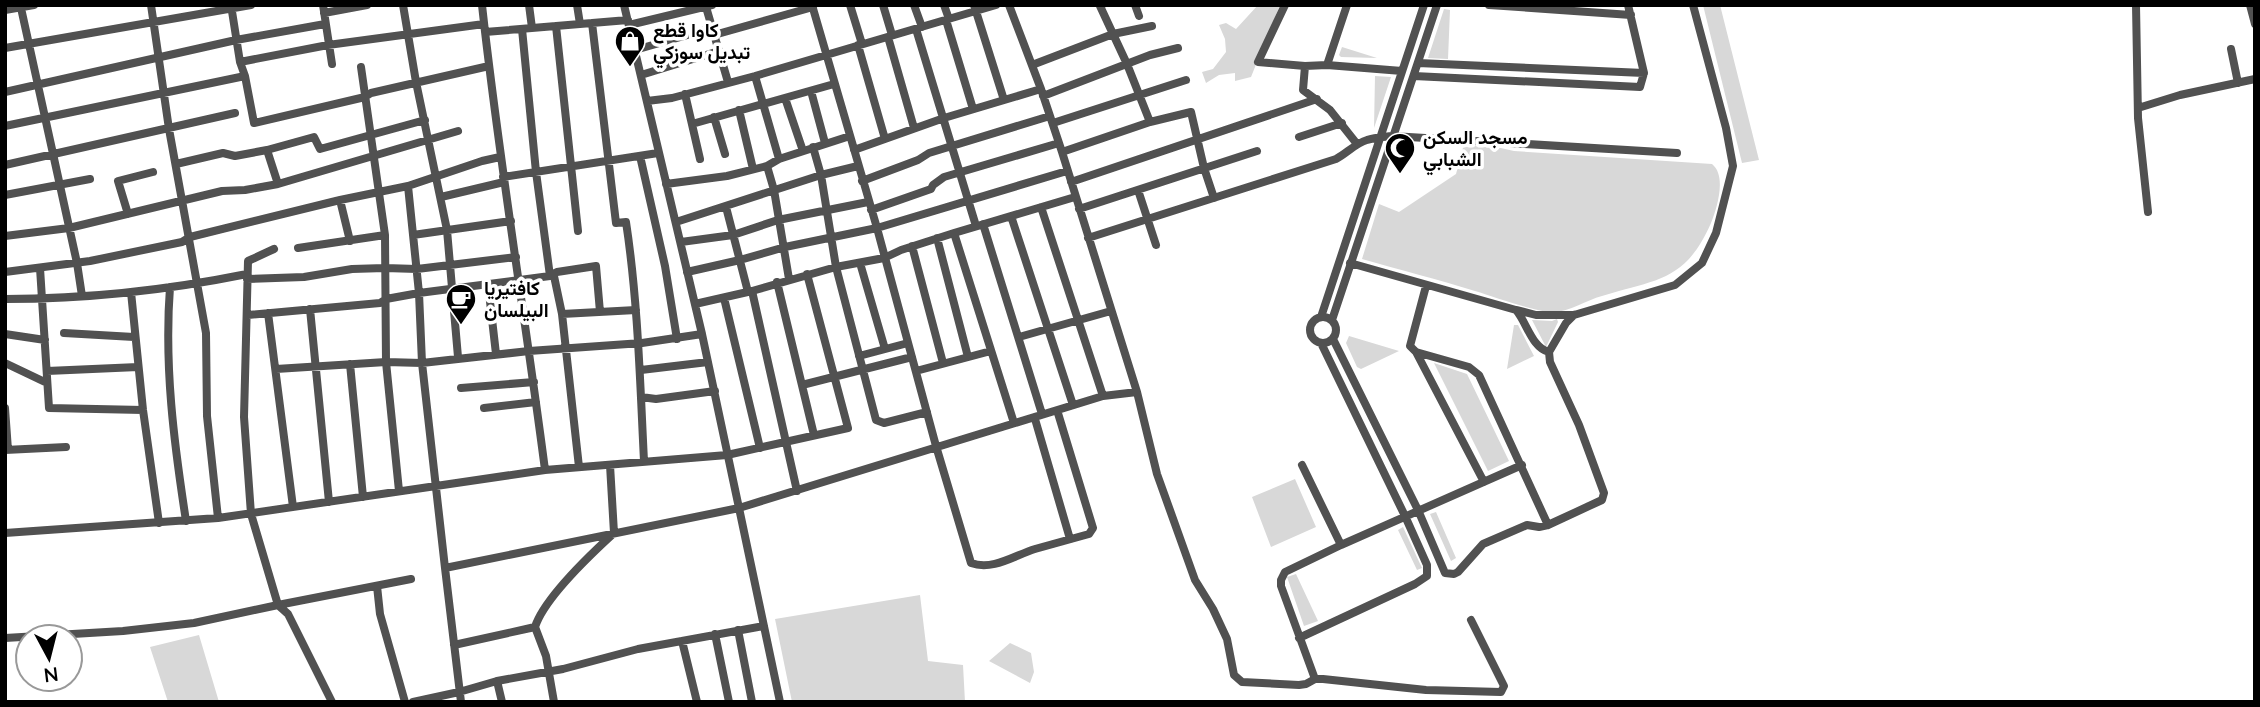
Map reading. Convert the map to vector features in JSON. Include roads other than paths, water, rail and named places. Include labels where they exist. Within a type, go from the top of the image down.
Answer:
[{"type":"street","points":[[5,10],[34,5]]},
{"type":"street","points":[[151,5],[169,129],[206,332],[207,416],[218,518]]},
{"type":"street","points":[[5,48],[251,5]]},
{"type":"street","points":[[332,64],[323,9],[367,5]]},
{"type":"street","points":[[403,5],[415,82],[447,230],[458,357]]},
{"type":"street","points":[[482,5],[500,157],[545,470]]},
{"type":"street","points":[[529,5],[532,28]]},
{"type":"street","points":[[576,5],[580,24]]},
{"type":"street","points":[[624,5],[715,391],[780,702]]},
{"type":"street","points":[[850,5],[885,139]]},
{"type":"street","points":[[883,5],[914,128]]},
{"type":"street","points":[[914,5],[960,173],[1019,337],[1070,539]]},
{"type":"street","points":[[944,5],[973,109]]},
{"type":"street","points":[[647,101],[755,76],[996,5]]},
{"type":"street","points":[[1102,5],[1100,6],[1150,122]]},
{"type":"street","points":[[1135,5],[1139,16]]},
{"type":"street","points":[[1285,5],[1258,62],[1402,71]]},
{"type":"street","points":[[1327,65],[1347,5]]},
{"type":"street","points":[[1321,317],[1424,5]]},
{"type":"street","points":[[1437,5],[1332,320],[1336,329],[1333,339],[1418,510],[1445,573],[1449,575],[1458,572],[1483,544],[1527,525],[1548,525],[1602,500],[1604,493],[1579,425],[1550,362],[1549,352],[1566,323],[1574,315]]},
{"type":"street","points":[[1489,5],[1552,7],[1630,15]]},
{"type":"street","points":[[1414,76],[1640,88],[1644,73],[1628,5]]},
{"type":"street","points":[[1350,263],[1536,315],[1574,315],[1675,285],[1702,263],[1716,233],[1733,166],[1733,157],[1693,5]]},
{"type":"street","points":[[2136,5],[2140,155],[2148,212]]},
{"type":"street","points":[[2250,5],[2255,24]]},
{"type":"street","points":[[240,62],[409,32],[522,29],[628,22],[709,6],[713,32],[728,82]]},
{"type":"street","points":[[635,50],[812,6],[971,563],[978,566],[991,564],[1089,534],[1093,528],[1057,410]]},
{"type":"street","points":[[1013,6],[1052,120],[1137,392],[1157,474],[1195,580],[1227,639],[1234,676],[1242,682],[1299,685],[1315,679],[1426,690],[1501,692],[1504,686],[1471,620]]},
{"type":"street","points":[[231,7],[254,122],[489,66]]},
{"type":"street","points":[[21,8],[82,296]]},
{"type":"street","points":[[975,9],[1004,100]]},
{"type":"street","points":[[592,23],[616,223],[626,222],[631,256],[644,461]]},
{"type":"street","points":[[5,92],[236,40],[325,24]]},
{"type":"street","points":[[556,26],[578,231]]},
{"type":"street","points":[[1032,65],[1113,34],[1152,26]]},
{"type":"street","points":[[522,29],[536,172],[552,276],[562,314],[579,467]]},
{"type":"street","points":[[854,150],[944,118],[1042,92],[1178,48]]},
{"type":"street","points":[[2231,49],[2238,83]]},
{"type":"street","points":[[641,75],[719,51]]},
{"type":"street","points":[[1408,54],[1419,60],[1644,73]]},
{"type":"street","points":[[1305,66],[1303,90],[1317,99],[1357,144]]},
{"type":"street","points":[[361,67],[386,235],[386,362],[399,492]]},
{"type":"street","points":[[5,126],[245,76]]},
{"type":"street","points":[[755,76],[779,159]]},
{"type":"street","points":[[2138,108],[2180,95],[2255,79]]},
{"type":"street","points":[[862,181],[952,145],[1052,120],[1186,80]]},
{"type":"street","points":[[692,124],[834,84]]},
{"type":"street","points":[[811,91],[825,143]]},
{"type":"street","points":[[685,94],[700,159]]},
{"type":"street","points":[[785,98],[803,151]]},
{"type":"street","points":[[1070,182],[1317,99]]},
{"type":"street","points":[[739,110],[753,169]]},
{"type":"street","points":[[681,242],[733,235],[778,220],[827,209],[870,206],[931,189],[944,177],[1191,112],[1214,198]]},
{"type":"street","points":[[5,165],[235,113]]},
{"type":"street","points":[[714,117],[725,154]]},
{"type":"street","points":[[176,164],[223,153],[235,156],[267,150],[314,137],[320,149],[425,120]]},
{"type":"street","points":[[1298,137],[1342,124]]},
{"type":"street","points":[[5,236],[69,228],[222,191],[278,184],[458,131]]},
{"type":"street","points":[[666,184],[727,176],[767,166],[779,159],[850,136]]},
{"type":"street","points":[[1088,238],[1336,159],[1368,139],[1392,136],[1677,153]]},
{"type":"street","points":[[813,147],[821,175],[836,267],[878,423],[884,424],[927,412]]},
{"type":"street","points":[[267,150],[278,184]]},
{"type":"street","points":[[1079,209],[1257,151]]},
{"type":"street","points":[[441,197],[536,172],[658,153]]},
{"type":"street","points":[[640,156],[665,265],[677,339]]},
{"type":"street","points":[[5,272],[77,263],[182,242],[188,238],[340,200],[408,186],[500,157]]},
{"type":"street","points":[[767,166],[774,190],[789,279]]},
{"type":"street","points":[[676,222],[821,175],[859,166]]},
{"type":"street","points":[[687,272],[785,247],[877,228],[1067,171]]},
{"type":"street","points":[[128,214],[118,181],[153,172]]},
{"type":"street","points":[[5,195],[90,180]]},
{"type":"street","points":[[408,186],[419,293],[422,363],[460,702]]},
{"type":"street","points":[[1138,190],[1156,245]]},
{"type":"street","points":[[695,304],[724,299],[807,274],[884,258],[937,238],[1075,197]]},
{"type":"street","points":[[340,200],[350,241]]},
{"type":"street","points":[[726,207],[750,292],[797,491]]},
{"type":"street","points":[[1041,207],[1103,396]]},
{"type":"street","points":[[1011,216],[1073,405]]},
{"type":"street","points":[[413,235],[511,221]]},
{"type":"street","points":[[954,233],[1014,423]]},
{"type":"street","points":[[298,248],[386,235]]},
{"type":"street","points":[[937,238],[968,357]]},
{"type":"street","points":[[912,246],[943,363]]},
{"type":"street","points":[[274,249],[248,261],[244,417],[251,514],[278,605],[288,614],[332,702]]},
{"type":"street","points":[[5,299],[43,299],[131,292],[247,277],[304,277],[352,269],[417,269],[516,257]]},
{"type":"street","points":[[860,263],[886,349]]},
{"type":"street","points":[[248,315],[380,303],[386,299],[419,293],[552,276],[557,272],[596,266],[600,312]]},
{"type":"street","points":[[40,268],[49,408],[143,410]]},
{"type":"street","points":[[5,533],[218,518],[545,470],[727,455],[848,428],[807,274]]},
{"type":"street","points":[[777,282],[814,436]]},
{"type":"street","points":[[488,284],[496,354]]},
{"type":"street","points":[[1426,286],[1410,346],[1416,352],[1484,482]]},
{"type":"street","points":[[170,287],[167,318],[169,391],[186,521]]},
{"type":"street","points":[[131,292],[134,337],[159,523]]},
{"type":"street","points":[[724,299],[760,448]]},
{"type":"street","points":[[310,309],[329,502]]},
{"type":"street","points":[[562,314],[636,310]]},
{"type":"street","points":[[1516,310],[1536,344],[1541,350],[1549,352]]},
{"type":"street","points":[[1019,337],[1111,311]]},
{"type":"street","points":[[268,313],[293,507]]},
{"type":"street","points":[[1299,638],[1427,576],[1427,565],[1405,516],[1321,343],[1311,336],[1313,321],[1321,317],[1332,320]]},
{"type":"street","points":[[64,333],[134,337]]},
{"type":"street","points":[[5,334],[45,340]]},
{"type":"street","points":[[276,369],[386,362],[422,363],[458,357],[677,339],[702,334]]},
{"type":"street","points":[[1321,343],[1333,339]]},
{"type":"street","points":[[859,356],[908,343]]},
{"type":"street","points":[[916,371],[991,351]]},
{"type":"street","points":[[1416,352],[1469,367],[1479,375],[1548,525]]},
{"type":"street","points":[[802,385],[912,358]]},
{"type":"street","points":[[640,370],[708,362]]},
{"type":"street","points":[[5,363],[47,383]]},
{"type":"street","points":[[350,365],[363,497]]},
{"type":"street","points":[[47,371],[138,367]]},
{"type":"street","points":[[461,388],[534,382]]},
{"type":"street","points":[[641,397],[656,399],[715,391]]},
{"type":"street","points":[[445,568],[739,508],[1103,396],[1137,392]]},
{"type":"street","points":[[484,408],[536,402]]},
{"type":"street","points":[[5,408],[7,450],[66,447]]},
{"type":"street","points":[[610,465],[614,533]]},
{"type":"street","points":[[1302,465],[1341,545]]},
{"type":"street","points":[[1315,679],[1281,586],[1281,577],[1287,570],[1521,465]]},
{"type":"street","points":[[554,702],[546,656],[535,627],[539,613],[591,554],[614,533]]},
{"type":"street","points":[[5,638],[194,623],[411,579]]},
{"type":"street","points":[[377,586],[380,614],[405,702]]},
{"type":"street","points":[[413,702],[638,649],[764,626]]},
{"type":"street","points":[[454,645],[535,627]]},
{"type":"street","points":[[738,630],[752,702]]},
{"type":"street","points":[[715,634],[729,702]]},
{"type":"street","points":[[682,641],[697,702]]},
{"type":"street","points":[[497,681],[502,702]]},
{"type":"place","name":"كاوا قطع تبديل سوزكي","points":[[630,68]]},
{"type":"place","name":"مسجد السكن الشبابي","points":[[1400,175]]},
{"type":"place","name":"كافتيريا البيلسان","points":[[461,326]]}]
